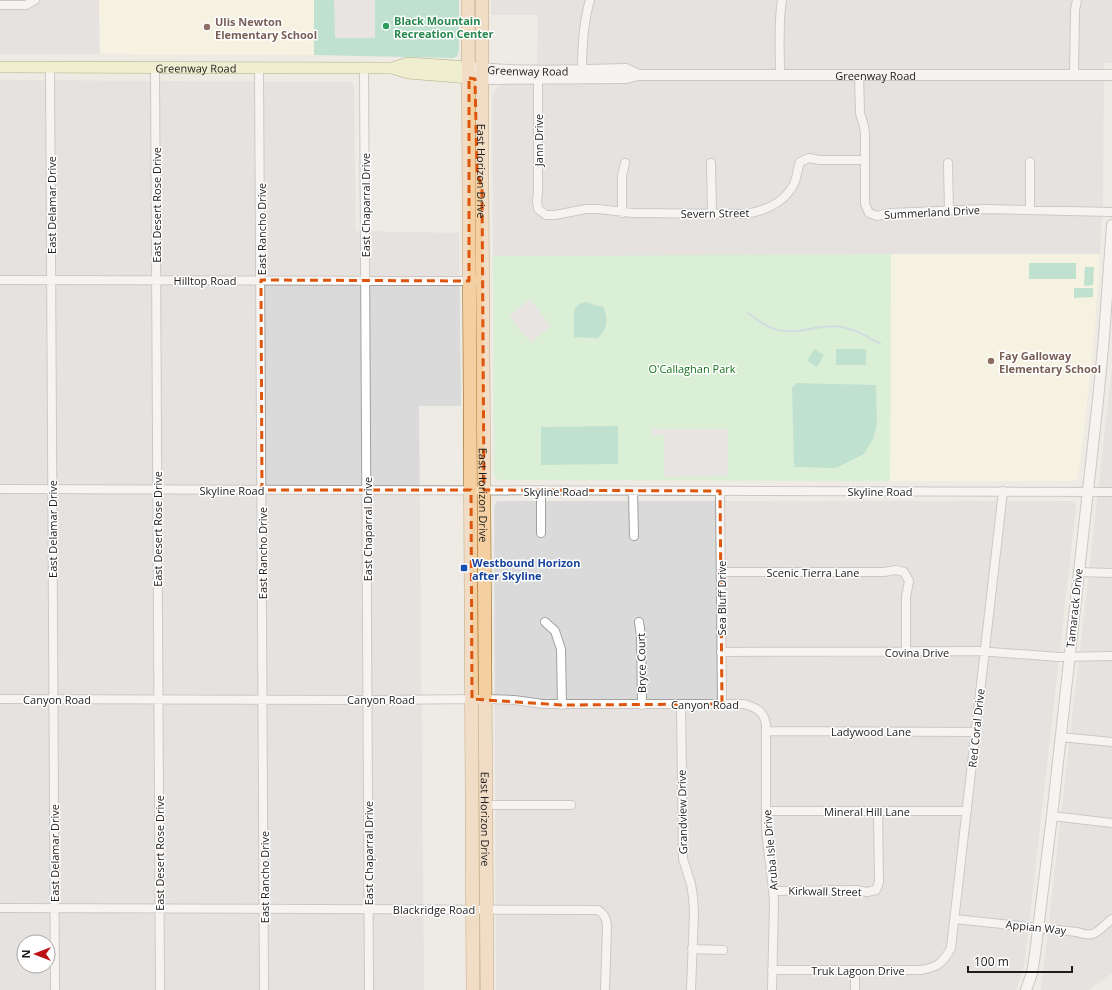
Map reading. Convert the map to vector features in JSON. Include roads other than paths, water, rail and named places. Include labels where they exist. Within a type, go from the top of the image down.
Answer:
[{"type":"main road","name":"East Horizon Drive","points":[[468,0],[475,74],[477,172],[482,188],[487,990]]},
{"type":"main road","name":"East Horizon Drive","points":[[473,990],[470,281],[475,74],[482,0]]},
{"type":"main road","name":"Greenway Road","points":[[0,67],[392,68],[408,63],[475,74]]},
{"type":"main road","points":[[470,281],[475,284],[476,340],[479,356],[483,363]]},
{"type":"main road","points":[[470,490],[476,496],[477,501],[478,548],[480,561],[485,574]]},
{"type":"street","points":[[0,5],[26,5],[35,0]]},
{"type":"street","points":[[582,70],[584,24],[590,0]]},
{"type":"street","points":[[780,75],[780,9],[782,0]]},
{"type":"street","points":[[1074,75],[1075,10],[1077,0]]},
{"type":"street","name":"East Delamar Drive","points":[[50,67],[55,990]]},
{"type":"street","name":"East Desert Rose Drive","points":[[155,68],[160,990]]},
{"type":"street","name":"East Rancho Drive","points":[[259,68],[264,990]]},
{"type":"street","name":"East Chaparral Drive","points":[[364,68],[369,990]]},
{"type":"street","name":"Greenway Road","points":[[538,75],[582,70],[626,70],[638,74],[1112,75]]},
{"type":"street","name":"Greenway Road","points":[[475,74],[626,78],[638,74]]},
{"type":"street","name":"Jann Drive","points":[[538,75],[538,209]]},
{"type":"street","name":"Summerland Drive","points":[[859,75],[859,109],[865,134],[865,204],[869,213],[878,216],[890,213],[986,209],[1112,212]]},
{"type":"street","name":"Severn Street","points":[[538,209],[546,214],[556,215],[586,209],[648,214],[745,214],[759,212],[782,200],[793,186],[800,162],[809,158],[820,160],[865,160]]},
{"type":"street","points":[[1030,162],[1030,210]]},
{"type":"street","points":[[622,213],[622,176],[625,163]]},
{"type":"street","points":[[711,163],[712,214]]},
{"type":"street","points":[[948,163],[949,211]]},
{"type":"street","name":"Tamarack Drive","points":[[1026,990],[1032,973],[1039,928],[1052,816],[1104,337],[1112,225]]},
{"type":"street","name":"Hilltop Road","points":[[0,280],[483,281]]},
{"type":"street","name":"Skyline Road","points":[[0,489],[1112,492]]},
{"type":"street","points":[[541,490],[541,533]]},
{"type":"street","points":[[633,491],[634,536]]},
{"type":"street","name":"Sea Bluff Drive","points":[[720,491],[722,704]]},
{"type":"street","name":"Red Coral Drive","points":[[942,962],[951,948],[955,919],[1003,491]]},
{"type":"street","name":"Scenic Tierra Lane","points":[[721,572],[884,572],[896,570],[904,572],[908,582],[906,597],[906,652]]},
{"type":"street","points":[[1078,572],[1112,573]]},
{"type":"street","points":[[545,622],[555,631],[561,649],[562,705]]},
{"type":"street","name":"Bryce Court","points":[[639,622],[641,636],[642,705]]},
{"type":"street","name":"Covina Drive","points":[[721,652],[985,652],[1069,657],[1112,656]]},
{"type":"street","name":"Canyon Road","points":[[0,699],[486,699],[514,700],[562,705],[744,704],[754,707],[760,712]]},
{"type":"street","name":"Grandview Drive","points":[[681,704],[683,859],[691,884],[694,912],[691,990]]},
{"type":"street","name":"Aruba Isle Drive","points":[[760,712],[765,718],[767,845],[774,891],[772,990]]},
{"type":"street","name":"Ladywood Lane","points":[[766,731],[976,732]]},
{"type":"street","points":[[1060,737],[1112,742]]},
{"type":"street","points":[[487,805],[571,805]]},
{"type":"street","name":"Mineral Hill Lane","points":[[766,811],[967,811]]},
{"type":"street","name":"Kirkwall Street","points":[[774,891],[856,890],[867,892],[876,890],[879,882],[878,811]]},
{"type":"street","points":[[1052,816],[1112,823]]},
{"type":"street","name":"Blackridge Road","points":[[0,908],[598,910],[603,913],[606,918],[607,925],[605,990]]},
{"type":"street","name":"Appian Way","points":[[955,919],[1077,932],[1085,935],[1091,935],[1098,932],[1112,919]]},
{"type":"street","points":[[692,949],[723,950]]},
{"type":"street","name":"Truk Lagoon Drive","points":[[772,970],[920,970],[930,969],[942,962]]},
{"type":"street","points":[[855,970],[855,990]]},
{"type":"waterway","points":[[748,313],[763,324],[776,330],[800,331],[826,326],[837,326],[855,331],[880,343]]},
{"type":"place","name":"Black Mountain Recreation Center","points":[[386,26]]},
{"type":"place","name":"Ulis Newton Elementary School","points":[[207,27]]},
{"type":"place","name":"Fay Galloway Elementary School","points":[[991,361]]},
{"type":"place","name":"Westbound Horizon after Skyline","points":[[464,568]]},
{"type":"park label","name":"O'Callaghan Park","points":[[692,368]]}]
